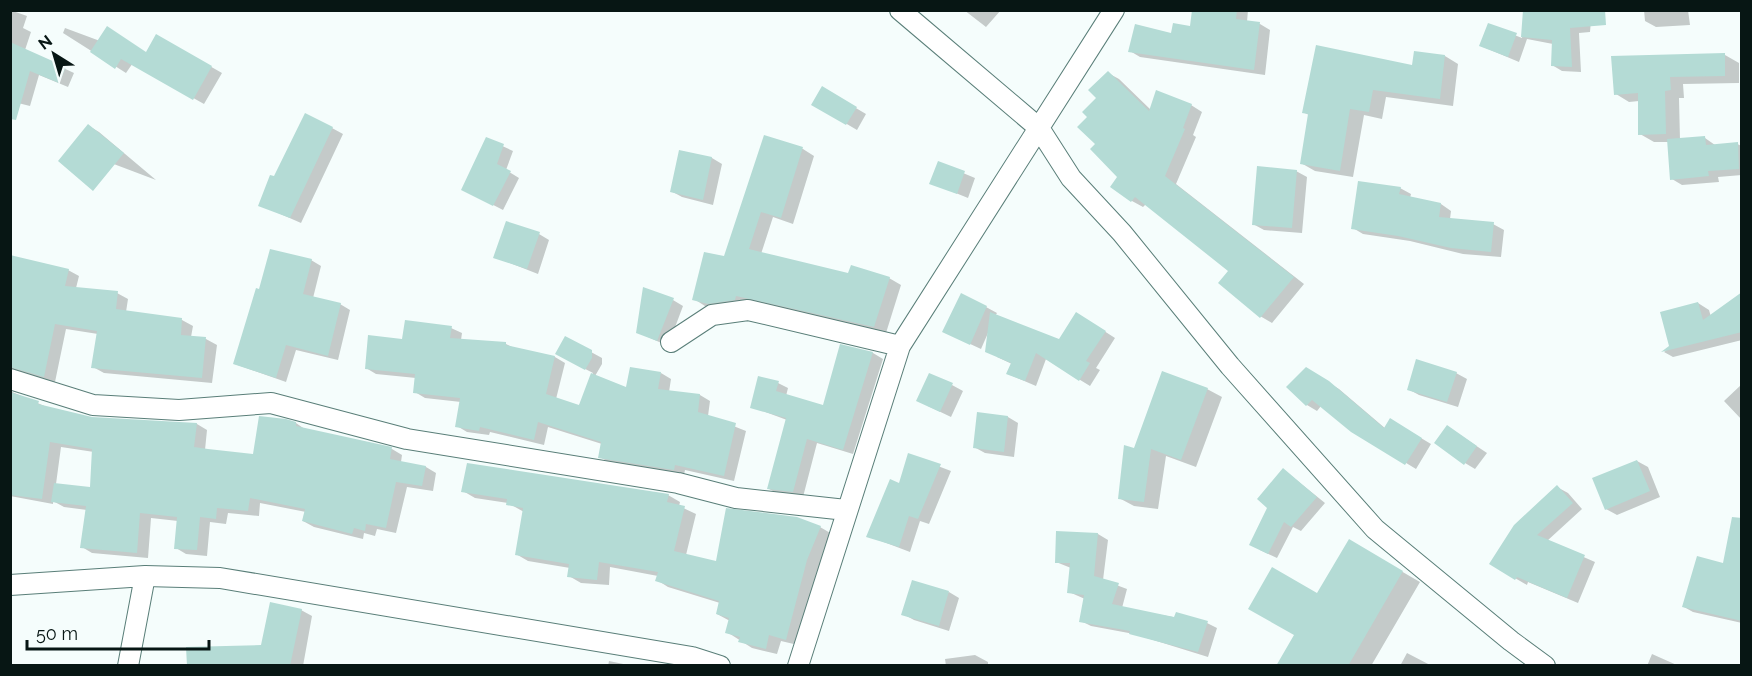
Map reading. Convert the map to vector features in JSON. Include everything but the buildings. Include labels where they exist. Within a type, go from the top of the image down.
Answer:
[{"type":"street","points":[[900,10],[1039,128],[1071,178],[1122,233],[1230,366],[1375,529],[1511,641],[1545,666]]},
{"type":"street","points":[[798,666],[900,346],[1114,10]]},
{"type":"street","points":[[671,342],[712,315],[748,310],[900,346]]},
{"type":"street","points":[[10,379],[93,405],[179,410],[271,403],[407,439],[678,483],[736,498],[846,510]]},
{"type":"street","points":[[10,585],[145,576],[220,578],[693,657],[720,666]]},
{"type":"street","points":[[128,666],[145,576]]}]
